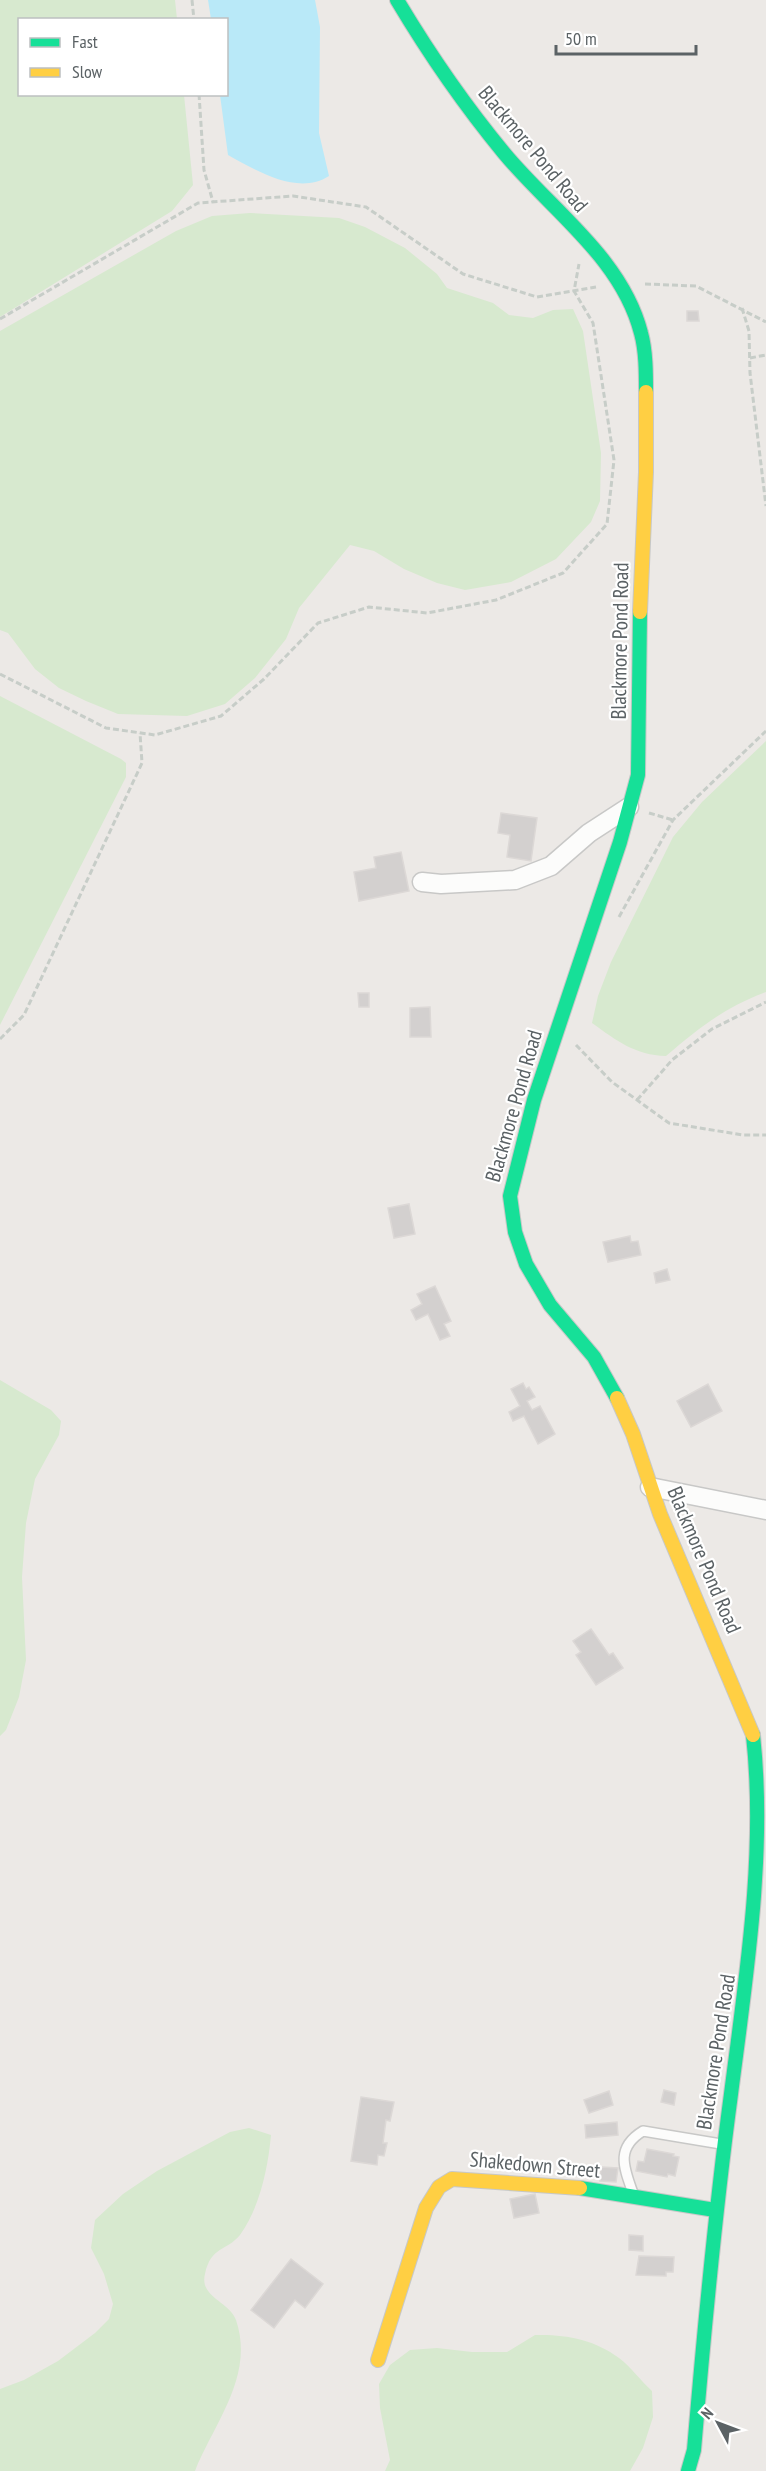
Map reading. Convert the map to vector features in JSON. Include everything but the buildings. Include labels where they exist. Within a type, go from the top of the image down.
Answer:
[{"type":"street","name":"Blackmore Pond Road","points":[[397,0],[421,40],[504,153],[606,263],[636,316],[642,335],[646,381],[646,472],[640,592],[638,775],[620,842],[534,1100],[510,1196],[515,1232],[526,1264],[550,1305],[594,1357],[620,1403],[633,1434],[660,1515],[751,1726],[761,1766],[765,1805],[765,1847],[753,1952],[723,2145],[715,2210],[694,2450],[688,2471]]},
{"type":"street","points":[[422,882],[441,884],[514,880],[551,866],[589,833],[629,807]]},
{"type":"street","points":[[650,1487],[766,1510]]},
{"type":"street","name":"Shakedown Street","points":[[378,2360],[426,2208],[433,2195],[446,2182],[461,2178],[542,2184],[715,2210]]},
{"type":"lane","name":"Shakedown Street","points":[[634,2197],[623,2167],[628,2143],[644,2131],[723,2145]]},
{"type":"path","points":[[192,0],[194,18]]},
{"type":"path","points":[[199,96],[204,170],[213,202]]},
{"type":"path","points":[[0,319],[198,203],[293,196],[366,207],[463,274],[537,297],[656,282],[696,286],[766,322]]},
{"type":"path","points":[[0,674],[106,728],[155,735],[221,716],[264,679],[318,622],[369,607],[427,613],[496,600],[563,573],[607,524],[614,460],[593,323],[574,291],[583,239]]},
{"type":"path","points":[[742,308],[749,331],[766,506]]},
{"type":"path","points":[[750,358],[766,355]]},
{"type":"path","points":[[618,920],[673,820],[766,731]]},
{"type":"path","points":[[0,1039],[24,1015],[142,763],[140,733]]},
{"type":"path","points":[[637,1100],[672,1060],[712,1029],[766,1002]]},
{"type":"path","points":[[558,1028],[612,1082],[669,1123],[743,1135],[766,1135]]},
{"type":"green space","points":[[0,0],[175,0],[177,18],[18,18],[18,96],[184,96],[193,185],[172,211],[0,317]]},
{"type":"green space","points":[[250,213],[339,218],[365,227],[405,248],[437,274],[447,288],[493,303],[509,315],[533,318],[553,310],[573,309],[583,331],[601,453],[600,501],[591,522],[556,559],[511,582],[465,590],[437,583],[404,569],[374,551],[350,545],[299,608],[286,639],[255,678],[225,704],[187,716],[118,714],[59,688],[35,669],[8,633],[0,630],[0,331],[176,231],[212,216]]},
{"type":"green space","points":[[0,696],[121,759],[126,763],[126,777],[0,1025]]},
{"type":"green space","points":[[766,741],[766,992],[713,1019],[666,1056],[636,1050],[592,1023],[598,996],[611,962],[673,837],[702,802]]},
{"type":"green space","points":[[0,1380],[51,1410],[61,1421],[59,1435],[35,1479],[26,1523],[22,1577],[26,1660],[19,1697],[6,1730],[0,1736]]},
{"type":"green space","points":[[249,2128],[271,2135],[262,2187],[253,2212],[240,2235],[211,2258],[204,2282],[211,2294],[228,2308],[236,2320],[240,2341],[240,2360],[230,2399],[195,2471],[0,2471],[0,2389],[24,2380],[58,2361],[95,2333],[109,2319],[113,2304],[104,2274],[91,2248],[95,2220],[123,2194],[157,2171],[230,2132]]},
{"type":"green space","points":[[535,2335],[568,2337],[599,2346],[623,2362],[652,2391],[653,2417],[643,2448],[630,2471],[385,2471],[390,2460],[380,2408],[379,2384],[390,2365],[410,2350],[437,2348],[472,2352],[507,2352]]},
{"type":"water","points":[[208,0],[315,0],[320,27],[319,133],[329,176],[317,181],[291,182],[265,174],[228,155],[220,96],[228,96],[228,18],[211,18]]},
{"type":"traffic: fast","points":[[397,0],[448,79],[504,153],[583,236],[618,281],[632,306],[641,333],[645,355],[646,392]]},
{"type":"traffic: fast","points":[[617,1398],[594,1357],[550,1305],[526,1264],[515,1232],[510,1196],[534,1100],[620,842],[638,775],[640,612]]},
{"type":"traffic: fast","points":[[688,2471],[694,2450],[715,2228],[743,2005],[756,1869],[756,1779],[753,1735]]},
{"type":"traffic: fast","points":[[580,2188],[715,2210]]},
{"type":"traffic: slow","points":[[640,612],[646,472],[646,392]]},
{"type":"traffic: slow","points":[[617,1398],[633,1434],[660,1514],[753,1735]]},
{"type":"traffic: slow","points":[[378,2360],[426,2208],[439,2187],[452,2179],[580,2188]]}]
